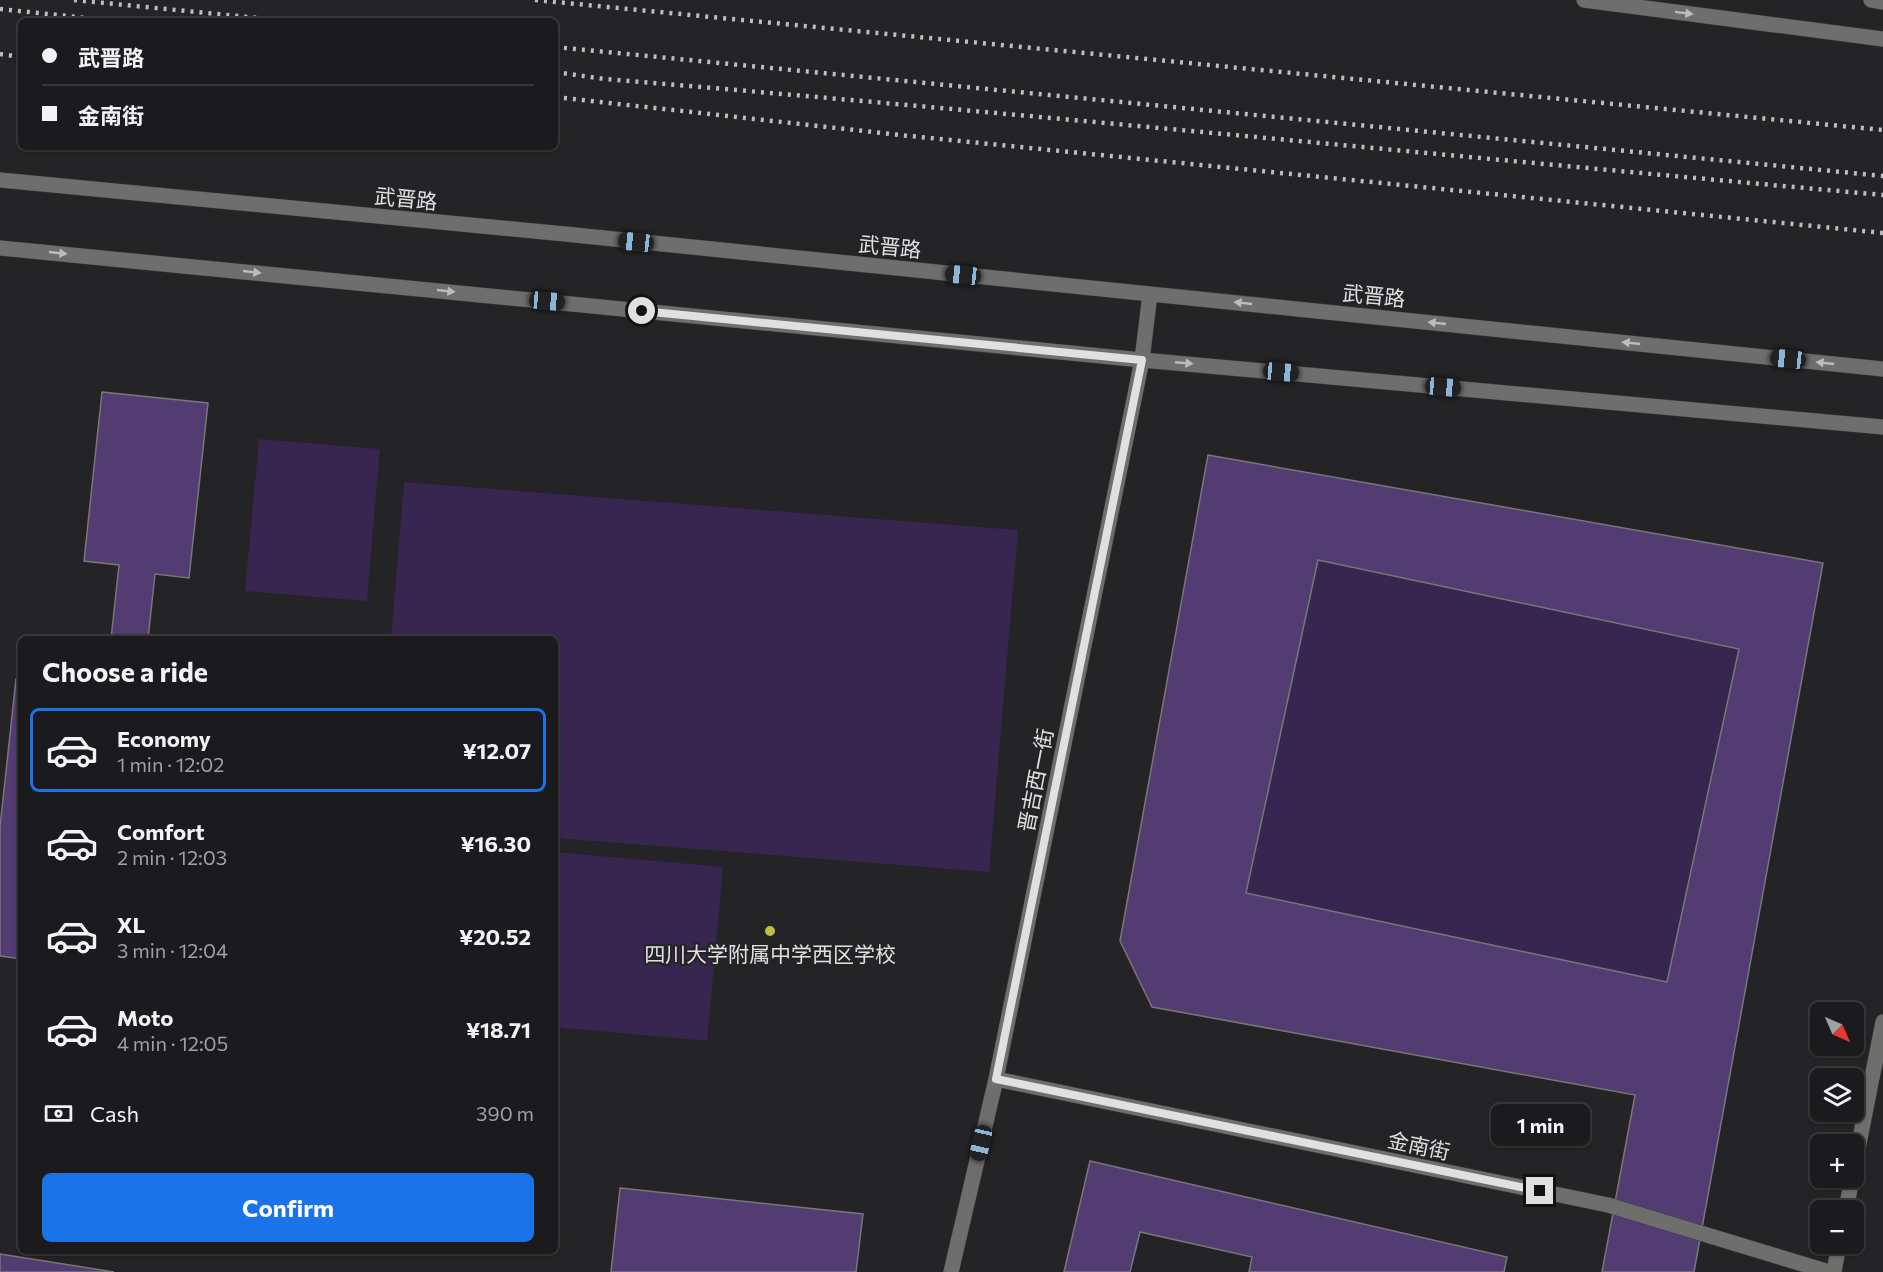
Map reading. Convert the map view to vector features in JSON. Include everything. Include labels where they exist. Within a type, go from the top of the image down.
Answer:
[{"type":"street","points":[[1584,0],[1883,39]]},
{"type":"street","points":[[1871,0],[1883,2]]},
{"type":"street","name":"武晋路","points":[[0,180],[1883,369]]},
{"type":"street","points":[[0,248],[1142,360],[1883,427]]},
{"type":"street","name":"晋吉西一街","points":[[951,1272],[996,1079],[1142,360],[1150,294]]},
{"type":"street","points":[[1861,1134],[1883,1022]]},
{"type":"street","name":"金南街","points":[[996,1079],[1608,1205],[1828,1272]]},
{"type":"street","points":[[1834,1272],[1837,1254]]},
{"type":"shaded area","points":[[259,439],[380,449],[367,601],[245,591]]},
{"type":"shaded area","points":[[404,482],[1018,530],[989,872],[558,838],[558,636],[391,636]]},
{"type":"shaded area","points":[[1318,560],[1739,649],[1667,982],[1246,893]]},
{"type":"shaded area","points":[[558,852],[723,867],[707,1041],[558,1027]]},
{"type":"building","points":[[102,392],[208,403],[189,578],[155,574],[148,636],[111,636],[119,565],[84,561]]},
{"type":"building","points":[[1208,455],[1823,563],[1694,1272],[1602,1272],[1635,1095],[1152,1007],[1120,941]],"holes":[[[1318,560],[1739,649],[1667,982],[1246,893]]]},
{"type":"building","points":[[16,679],[18,679],[18,959],[0,956],[0,827]]},
{"type":"building","points":[[1090,1161],[1507,1257],[1504,1272],[1249,1272],[1252,1257],[1140,1232],[1130,1272],[1064,1272]]},
{"type":"building","points":[[620,1188],[863,1214],[856,1272],[611,1272]]},
{"type":"building","points":[[0,1254],[114,1272],[0,1272]]},
{"type":"railway","points":[[74,0],[258,18]]},
{"type":"railway","points":[[535,0],[1883,130]]},
{"type":"railway","points":[[0,9],[86,18]]},
{"type":"railway","points":[[558,47],[1883,176]]},
{"type":"railway","points":[[0,54],[18,57]]},
{"type":"railway","points":[[558,72],[605,79],[1883,195]]},
{"type":"railway","points":[[558,97],[900,135],[1883,233]]},
{"type":"place","name":"四川大学附属中学西区学校","points":[[770,931]]},
{"type":"route","points":[[642,311],[1142,360],[996,1079],[1540,1191]]}]
